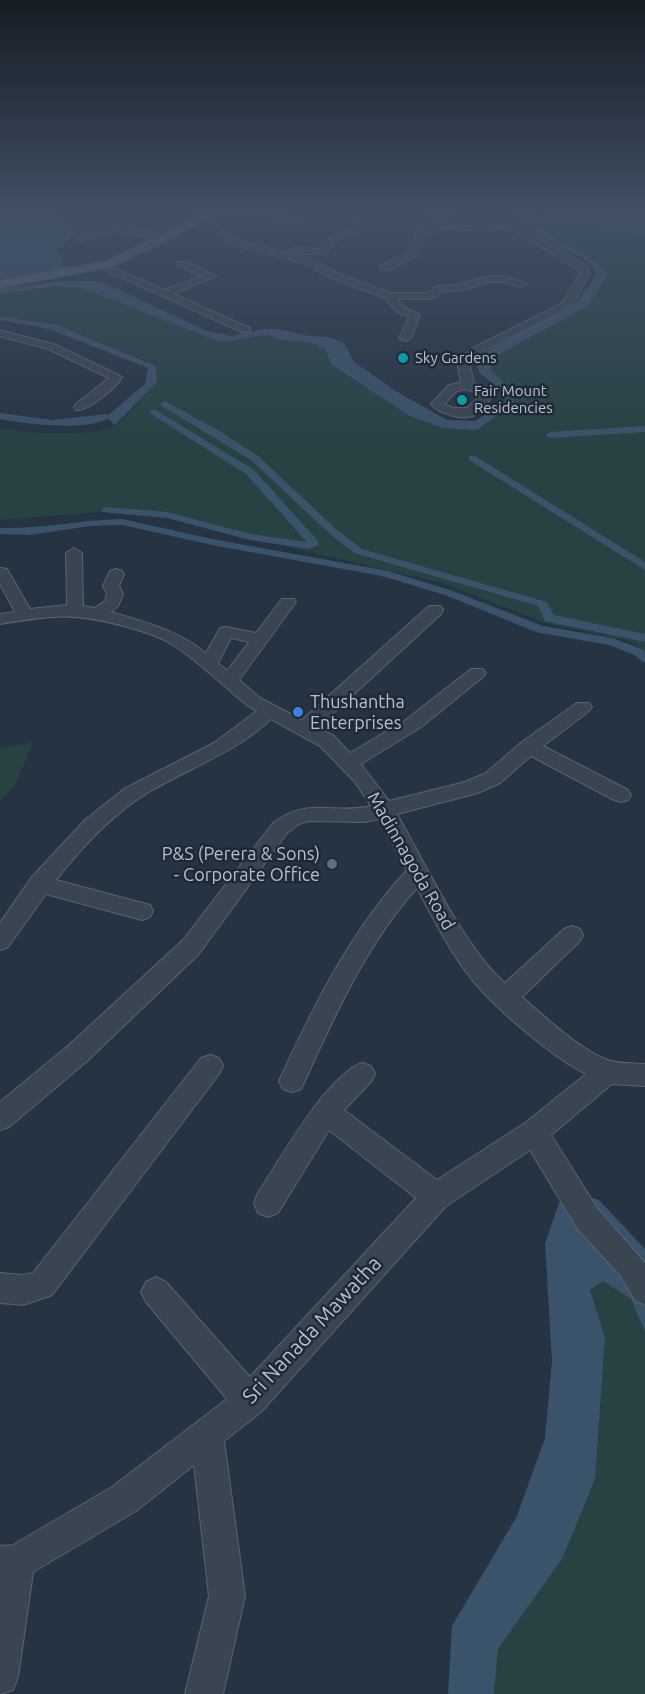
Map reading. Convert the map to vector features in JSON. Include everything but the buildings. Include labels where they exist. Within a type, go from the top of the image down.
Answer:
[{"type":"street","points":[[161,291],[246,330]]},
{"type":"street","points":[[166,293],[171,291]]},
{"type":"street","points":[[376,291],[389,296],[431,296],[437,291]]},
{"type":"street","points":[[468,386],[463,361],[479,349],[563,307],[575,291]]},
{"type":"street","points":[[389,296],[401,310],[415,315],[405,338]]},
{"type":"street","points":[[0,333],[52,347],[116,377],[80,407]]},
{"type":"street","points":[[74,553],[75,610]]},
{"type":"street","points":[[1,572],[25,614]]},
{"type":"street","points":[[98,614],[112,603],[115,594],[111,586],[116,574]]},
{"type":"street","points":[[228,681],[288,602]]},
{"type":"street","name":"Madinnagoda Road","points":[[0,619],[25,614],[75,610],[98,614],[168,636],[190,649],[268,711],[327,741],[362,777],[384,809],[455,937],[483,976],[505,998],[569,1051],[607,1072],[645,1075]]},
{"type":"street","points":[[305,728],[435,610]]},
{"type":"street","points":[[208,665],[226,632],[261,639]]},
{"type":"street","points":[[348,763],[414,723],[477,674]]},
{"type":"street","points":[[0,1118],[77,1054],[191,947],[280,828],[292,819],[307,814],[364,815],[471,788],[494,778],[583,707]]},
{"type":"street","points":[[3,931],[39,884],[91,827],[129,795],[221,748],[255,724],[268,711]]},
{"type":"street","points":[[530,747],[621,795]]},
{"type":"street","points":[[292,1081],[326,1005],[361,946],[397,893],[419,870]]},
{"type":"street","points":[[39,884],[142,910]]},
{"type":"street","points":[[505,998],[572,935]]},
{"type":"street","points":[[0,1288],[23,1290],[42,1285],[210,1066]]},
{"type":"street","name":"Sri Nanada Mawatha","points":[[9,1563],[124,1499],[249,1401],[436,1196],[534,1132],[607,1072]]},
{"type":"street","points":[[268,1203],[326,1112],[362,1074]]},
{"type":"street","points":[[326,1112],[436,1196]]},
{"type":"street","points":[[534,1132],[587,1218],[630,1266],[645,1290]]},
{"type":"street","points":[[156,1292],[249,1401]]},
{"type":"street","points":[[204,1694],[227,1596],[207,1435]]},
{"type":"street","points":[[0,1677],[9,1563]]},
{"type":"street","points":[[0,1687],[3,1694]]},
{"type":"green space","points":[[21,291],[90,291],[220,342],[268,335],[283,340],[313,343],[325,349],[410,416],[477,430],[513,404],[492,371],[490,363],[507,350],[588,306],[597,291],[645,291],[645,651],[629,641],[545,623],[443,583],[156,514],[99,512],[0,520],[0,428],[25,432],[58,433],[91,432],[105,429],[119,423],[157,382],[156,366],[57,325],[0,316],[0,294]]},
{"type":"green space","points":[[33,743],[15,785],[0,801],[0,748]]},
{"type":"green space","points":[[603,1281],[631,1299],[645,1332],[645,1694],[494,1694],[498,1649],[562,1559],[605,1337],[590,1291]]},
{"type":"water","points":[[0,291],[21,291],[0,294]]},
{"type":"water","points":[[90,291],[122,291],[207,331],[231,336],[264,329],[277,329],[310,336],[329,337],[344,343],[354,362],[399,393],[447,420],[475,421],[504,403],[506,395],[481,374],[476,365],[479,356],[577,302],[585,291],[597,291],[588,306],[507,350],[490,362],[492,371],[516,396],[513,404],[477,430],[443,428],[410,416],[332,365],[325,349],[313,343],[283,340],[268,335],[220,342]]},
{"type":"water","points":[[0,316],[57,325],[156,366],[157,382],[115,425],[106,417],[145,384],[148,368],[49,329],[0,320]]},
{"type":"water","points":[[577,1193],[599,1200],[645,1249],[645,1332],[631,1299],[603,1281],[590,1290],[605,1337],[595,1479],[562,1559],[498,1649],[494,1694],[448,1694],[452,1626],[517,1516],[545,1438],[552,1361],[545,1243],[559,1203]]},
{"type":"waterway","points":[[165,404],[255,458],[334,532],[358,551],[543,604],[549,618],[645,638]]},
{"type":"waterway","points":[[106,510],[167,515],[250,537],[309,546],[314,543],[250,472],[154,412]]},
{"type":"waterway","points":[[0,416],[53,423],[106,417]]},
{"type":"waterway","points":[[550,435],[645,429]]},
{"type":"waterway","points":[[472,458],[645,567]]},
{"type":"waterway","points":[[0,531],[29,532],[90,523],[122,522],[212,542],[384,573],[449,593],[540,629],[612,642],[638,652],[645,659]]},
{"type":"place","name":"Sky Gardens","points":[[403,358]]},
{"type":"place","name":"Fair Mount Residencies","points":[[462,400]]},
{"type":"place","name":"Thushantha Enterprises","points":[[298,712]]},
{"type":"place","name":"P&S (Perera & Sons) - Corporate Office","points":[[332,864]]}]
